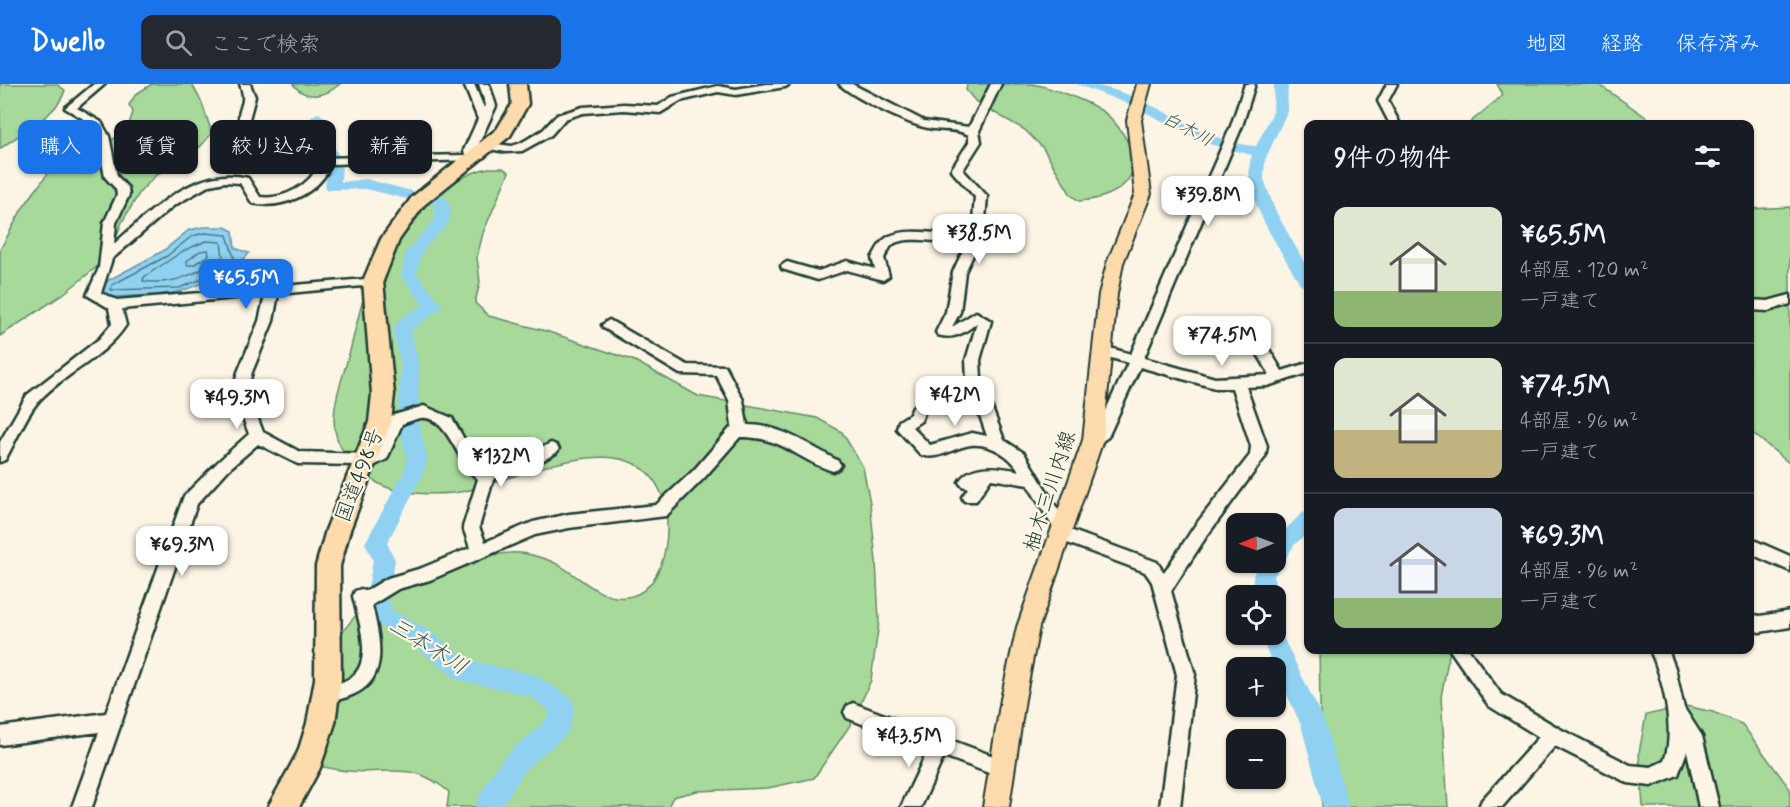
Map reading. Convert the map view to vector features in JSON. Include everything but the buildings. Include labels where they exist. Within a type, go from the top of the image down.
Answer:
[{"type":"highway","name":"国道498号","points":[[286,806],[310,758],[321,723],[328,679],[328,566],[338,530],[380,422],[382,394],[373,281],[398,225],[418,201],[504,132],[520,104],[518,84]]},
{"type":"main road","name":"柚木三川内線","points":[[996,807],[1028,627],[1093,440],[1108,294],[1115,263],[1143,194],[1134,120],[1144,84]]},
{"type":"street","points":[[100,84],[71,104],[70,108],[96,122],[103,136],[111,177],[122,188],[123,195],[110,223],[106,258],[94,295],[115,305],[373,281]]},
{"type":"street","points":[[244,120],[250,97],[245,84]]},
{"type":"street","points":[[469,84],[483,119]]},
{"type":"street","points":[[480,152],[470,150],[491,106],[484,84]]},
{"type":"street","points":[[336,160],[515,149],[551,131],[557,126],[561,117],[572,111],[589,107],[642,106],[660,110],[676,99],[717,87],[736,92],[784,84]]},
{"type":"street","points":[[844,84],[919,123],[937,128],[967,127],[973,131]]},
{"type":"street","points":[[996,84],[992,97],[981,110],[973,131],[975,142],[957,170],[981,196],[978,232],[958,272],[953,312],[943,332],[948,334],[956,332],[976,317],[984,321],[973,360],[974,379],[998,444]]},
{"type":"street","points":[[1093,440],[1103,433],[1137,361],[1216,169],[1237,125],[1250,84]]},
{"type":"street","points":[[1392,84],[1383,101],[1393,120]]},
{"type":"street","points":[[106,258],[154,213],[185,193],[223,180],[237,178],[244,180],[256,200],[274,202],[286,199],[310,184],[320,174]]},
{"type":"street","points":[[787,266],[818,276],[847,265],[883,276],[878,258],[888,242],[893,240],[948,238],[972,244]]},
{"type":"street","points":[[272,292],[266,321],[245,372],[240,391],[257,436],[298,458],[366,462],[382,455],[396,420],[424,412],[447,422],[474,469],[486,477]]},
{"type":"street","points":[[1754,305],[1768,306],[1790,299]]},
{"type":"street","points":[[0,456],[32,399],[104,342],[119,325],[115,305]]},
{"type":"street","points":[[326,694],[353,685],[364,676],[373,659],[362,600],[394,582],[424,575],[542,527],[569,521],[660,511],[699,474],[740,427],[736,400],[720,370],[685,370],[609,325]]},
{"type":"street","points":[[1250,329],[1279,377]]},
{"type":"street","points":[[1103,351],[1215,383],[1267,381],[1304,369]]},
{"type":"street","points":[[1162,589],[1200,532],[1257,457],[1259,446],[1237,382]]},
{"type":"street","points":[[918,411],[916,417],[904,425],[904,429],[926,451],[934,452],[972,439],[998,444],[1019,457],[1061,531],[1151,567],[1162,589],[1186,675],[1170,807]]},
{"type":"street","points":[[737,430],[759,431],[779,436],[833,465]]},
{"type":"street","points":[[82,807],[190,501],[224,465],[257,436]]},
{"type":"street","points":[[480,552],[471,527],[486,477],[494,471],[522,465],[551,449]]},
{"type":"street","points":[[968,489],[987,473],[1032,480]]},
{"type":"street","points":[[1754,547],[1790,564]]},
{"type":"street","points":[[1754,623],[1761,624],[1790,619]]},
{"type":"street","points":[[1462,654],[1495,700],[1553,735],[1629,774],[1651,777],[1671,768],[1679,747],[1674,708],[1662,654]]},
{"type":"street","points":[[1674,708],[1693,736],[1709,807]]},
{"type":"street","points":[[853,712],[1002,769]]},
{"type":"street","points":[[0,736],[112,721]]},
{"type":"street","points":[[1489,807],[1553,735]]},
{"type":"street","points":[[911,807],[940,745]]},
{"type":"green space","points":[[0,84],[56,84],[65,90],[55,108],[41,120],[18,120],[18,136],[0,149]]},
{"type":"green space","points":[[152,84],[192,84],[202,103],[210,127],[210,135],[198,148],[198,120],[130,120],[133,112],[129,105],[136,94]]},
{"type":"green space","points":[[293,84],[340,84],[329,92],[310,95],[298,90]]},
{"type":"green space","points":[[967,84],[1039,85],[1075,97],[1101,110],[1118,126],[1131,148],[1132,172],[1118,189],[1094,199],[1079,201],[1071,195],[1043,148],[1025,130],[976,102],[966,90]]},
{"type":"green space","points":[[1497,84],[1598,84],[1650,120],[1473,120],[1503,95]]},
{"type":"green space","points":[[114,139],[114,174],[158,174],[140,192],[122,222],[109,257],[62,295],[0,336],[0,250],[22,209],[47,174],[102,174],[102,145]]},
{"type":"green space","points":[[489,168],[503,168],[509,172],[483,233],[477,257],[480,282],[475,303],[489,316],[546,331],[635,361],[698,396],[817,418],[842,432],[863,467],[870,503],[876,561],[879,622],[871,680],[853,721],[814,778],[768,788],[697,791],[673,797],[668,807],[447,807],[449,792],[436,782],[412,772],[363,772],[315,766],[320,699],[327,663],[351,621],[375,602],[412,583],[456,566],[477,559],[514,553],[551,561],[606,595],[630,596],[643,591],[652,581],[664,554],[666,511],[655,482],[636,465],[612,458],[583,458],[553,464],[470,490],[422,494],[396,490],[376,482],[353,464],[337,440],[334,413],[337,397],[363,297],[375,266],[396,236],[424,206],[456,181]]},
{"type":"green space","points":[[1790,207],[1790,464],[1754,434],[1754,209]]},
{"type":"green space","points":[[1319,654],[1449,654],[1441,697],[1448,807],[1322,807]]},
{"type":"green space","points":[[1686,706],[1713,712],[1742,724],[1790,789],[1790,807],[1643,807],[1639,753],[1646,715]]},
{"type":"water","points":[[225,227],[233,231],[235,248],[249,253],[226,270],[194,287],[148,296],[105,297],[98,295],[100,287],[109,280],[163,251],[189,230]]},
{"type":"waterway","name":"白木川","points":[[1083,84],[1136,102],[1210,140],[1226,146],[1261,151]]},
{"type":"waterway","points":[[1281,84],[1280,112],[1258,160],[1257,179],[1267,210],[1304,277]]},
{"type":"waterway","name":"三本木川","points":[[318,117],[321,134],[335,163],[333,187],[366,184],[411,195]]},
{"type":"waterway","name":"三本木川","points":[[432,197],[441,201],[443,219],[435,231],[414,252],[409,275],[434,306],[406,323],[402,331],[410,365],[408,420],[417,458],[414,472],[376,543],[384,560],[377,599],[383,616],[420,637],[464,671],[536,686],[563,706],[559,725],[536,743],[509,771],[488,807]]},
{"type":"waterway","points":[[1286,541],[1304,524]]},
{"type":"waterway","points":[[1264,573],[1264,585]]},
{"type":"waterway","points":[[1275,645],[1313,723],[1336,807]]}]
